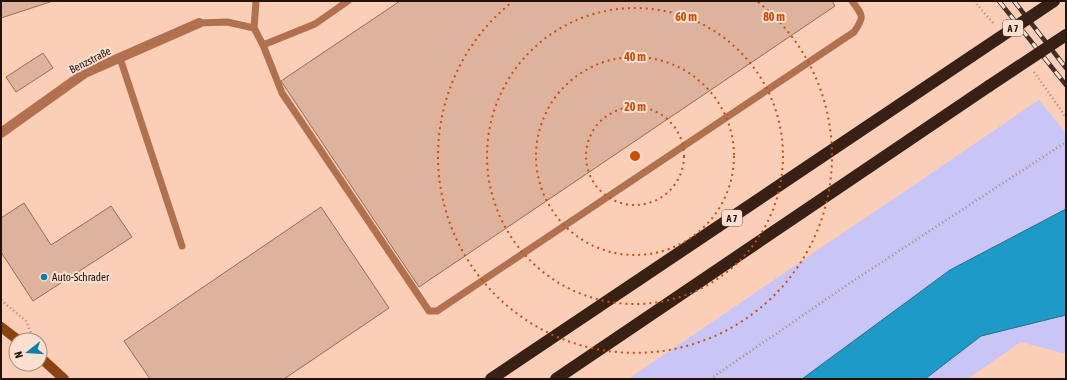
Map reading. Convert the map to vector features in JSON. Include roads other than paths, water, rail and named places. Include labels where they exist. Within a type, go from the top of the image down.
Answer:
[{"type":"highway","name":"A 7","points":[[491,379],[1054,1]]},
{"type":"highway","points":[[556,379],[1066,35]]},
{"type":"street","name":"Benzstraße","points":[[1,133],[85,73],[199,23]]},
{"type":"street","points":[[48,364],[64,379]]},
{"type":"lane","points":[[256,1],[254,28],[263,45],[282,93],[429,311],[437,311],[854,32],[861,22],[862,15],[852,1]]},
{"type":"lane","points":[[263,45],[315,24],[348,1]]},
{"type":"lane","points":[[199,23],[227,22],[254,28]]},
{"type":"lane","points":[[120,58],[182,246]]},
{"type":"water","points":[[1066,209],[1066,315],[981,336],[925,379],[802,379],[950,270]]},
{"type":"railway","points":[[999,1],[1066,85]]},
{"type":"railway","points":[[1014,1],[1066,68]]},
{"type":"place","name":"Auto-Schrader","points":[[44,277]]}]
